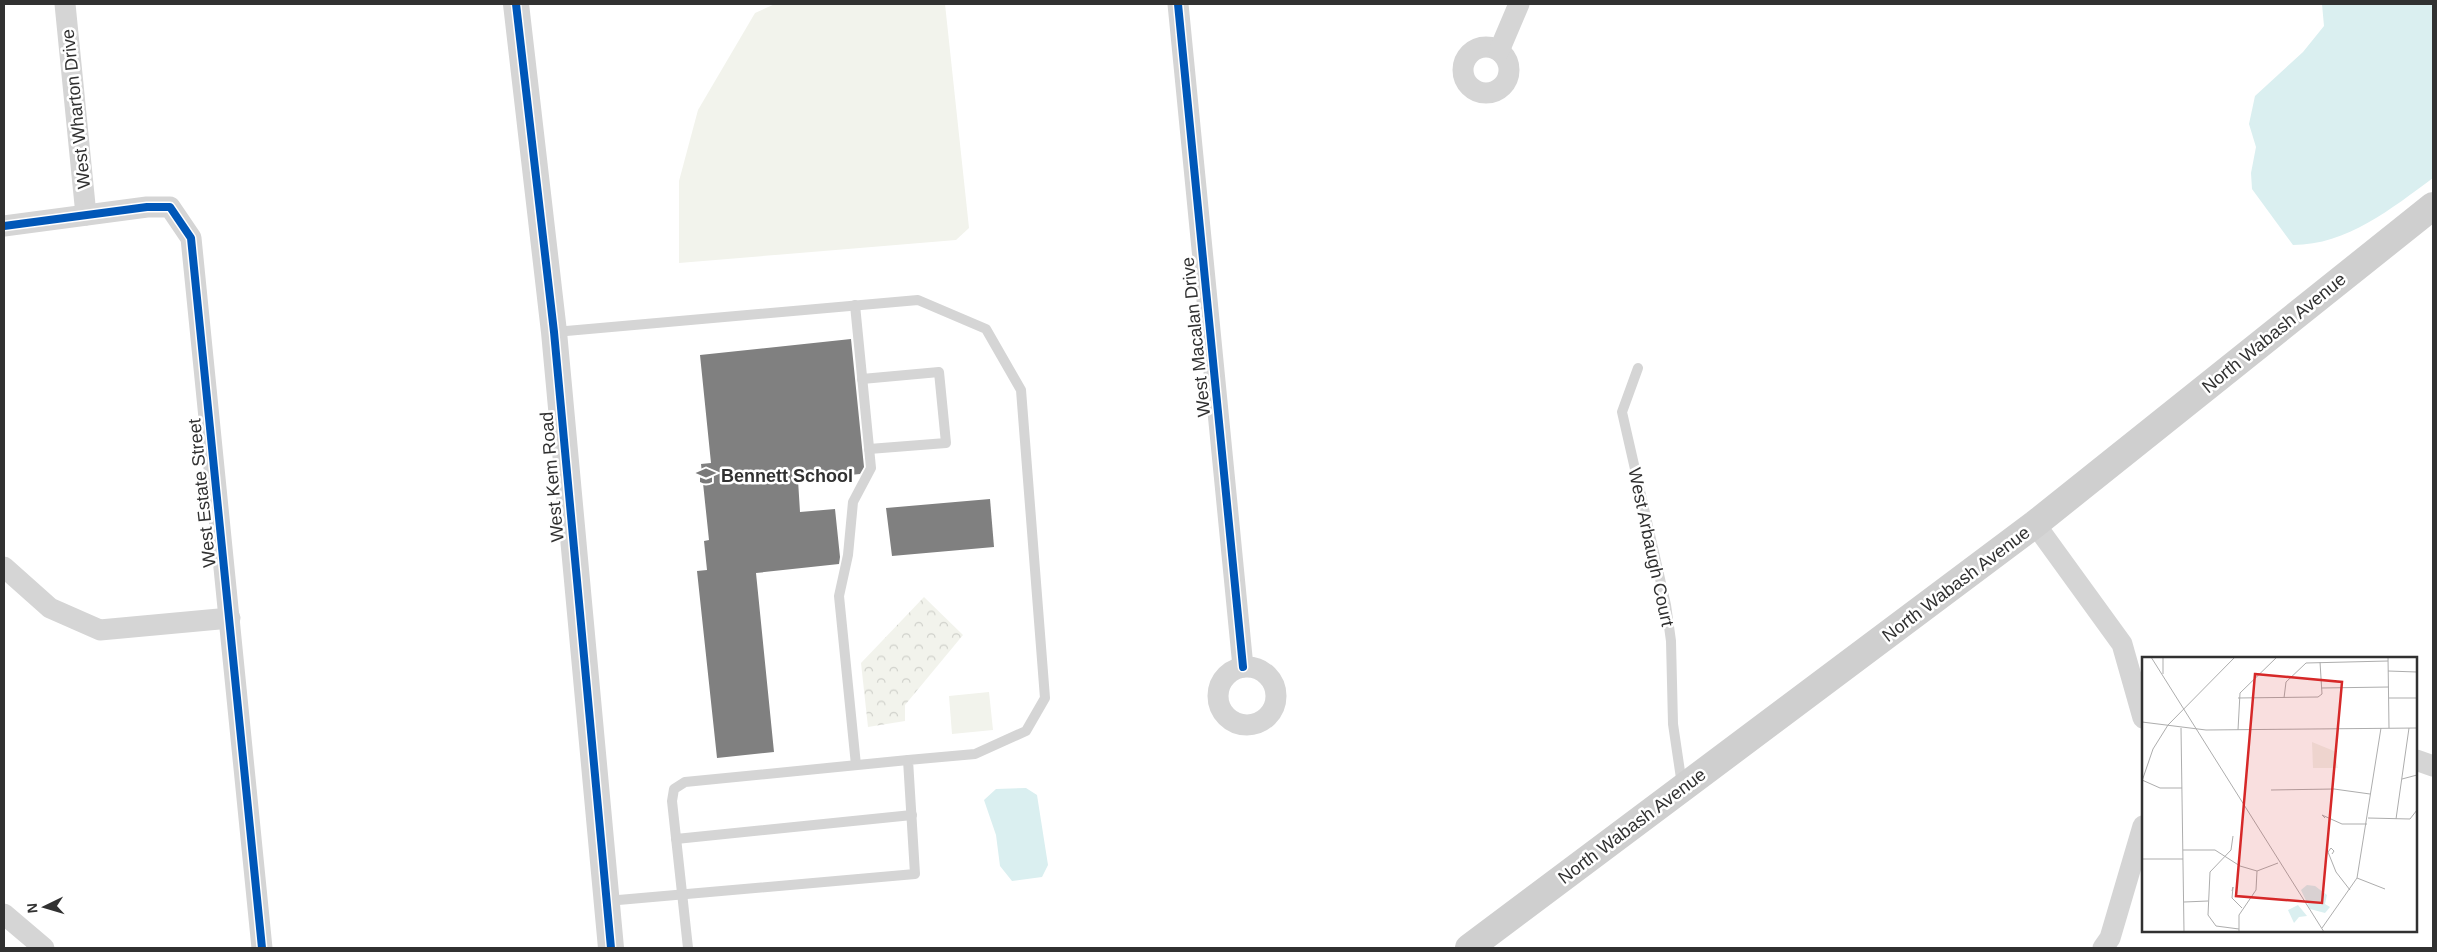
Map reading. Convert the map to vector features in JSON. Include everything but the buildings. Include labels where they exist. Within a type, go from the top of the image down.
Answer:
[{"type":"main road","name":"North Wabash Avenue","points":[[1469,948],[2035,524],[2433,206]]},
{"type":"street","name":"West Wharton Drive","points":[[65,4],[86,215]]},
{"type":"street","name":"West Kem Road","points":[[516,4],[554,332],[610,948]]},
{"type":"street","name":"West Macalan Drive","points":[[1178,4],[1243,667]]},
{"type":"street","points":[[1499,51],[1519,4]]},
{"type":"street","name":"West Estate Street","points":[[4,226],[147,207],[170,207],[191,238],[262,948]]},
{"type":"street","points":[[2035,524],[2122,644],[2142,714]]},
{"type":"street","points":[[4,567],[50,608],[100,630],[230,618]]},
{"type":"street","points":[[2417,760],[2433,766]]},
{"type":"street","points":[[2104,948],[2110,938],[2142,829]]},
{"type":"street","points":[[4,914],[44,948]]},
{"type":"lane","points":[[554,332],[918,300],[986,329],[1021,390],[1045,698],[1026,731],[975,754],[685,782],[674,789],[672,801],[688,948]]},
{"type":"lane","points":[[855,305],[871,468],[853,502],[848,555],[839,596],[856,765]]},
{"type":"lane","name":"West Arbaugh Court","points":[[1638,368],[1622,412],[1666,605],[1671,641],[1674,724],[1683,788]]},
{"type":"lane","points":[[862,379],[939,372],[946,443],[870,449]]},
{"type":"lane","points":[[607,901],[915,874],[908,760]]},
{"type":"lane","points":[[676,839],[912,816]]},
{"type":"green space","points":[[775,4],[945,4],[969,228],[956,240],[679,263],[679,181],[698,110],[755,13]]},
{"type":"green space","points":[[924,597],[963,635],[905,705],[905,721],[868,727],[861,663]]},
{"type":"green space","points":[[989,692],[993,730],[952,734],[949,696]]},
{"type":"shaded area","points":[[2322,4],[2433,4],[2433,178],[2385,212],[2350,232],[2332,239],[2293,245],[2252,189],[2251,173],[2256,147],[2249,124],[2255,96],[2303,52],[2324,26]]},
{"type":"shaded area","points":[[1026,788],[1037,795],[1048,865],[1042,877],[1012,881],[1000,866],[996,835],[984,800],[996,789]]},
{"type":"cycle path","points":[[516,4],[554,332],[611,948]]},
{"type":"cycle path","points":[[1178,4],[1243,667]]},
{"type":"cycle path","points":[[4,226],[147,207],[170,207],[191,238],[262,948]]},
{"type":"place","name":"Bennett School","points":[[706,476]]}]
